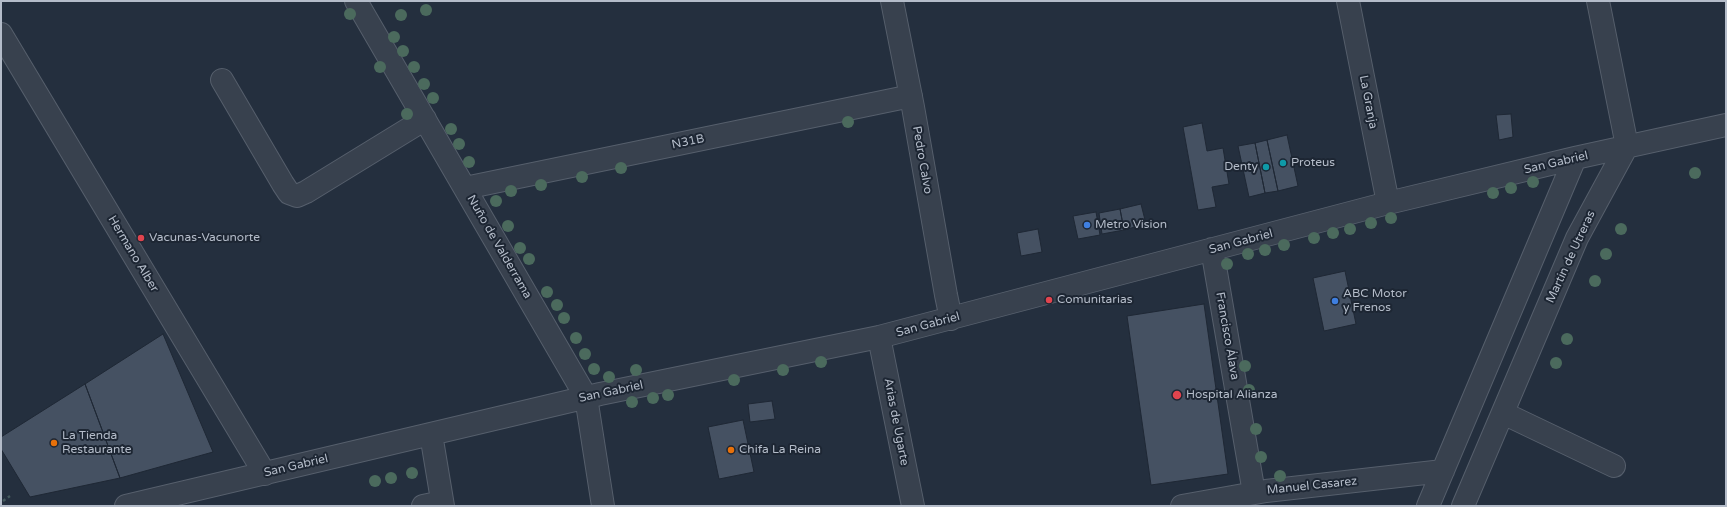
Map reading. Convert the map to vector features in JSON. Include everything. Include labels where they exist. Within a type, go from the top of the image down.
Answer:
[{"type":"street","name":"Pedro Calvo","points":[[892,1],[911,96],[944,287],[951,319]]},
{"type":"street","name":"La Granja","points":[[1348,1],[1388,203]]},
{"type":"street","points":[[1598,1],[1627,146]]},
{"type":"street","name":"Nuño de Valderrama","points":[[363,2],[425,119],[586,397],[603,506]]},
{"type":"street","name":"Hermano Alber","points":[[1,34],[265,474]]},
{"type":"street","points":[[222,80],[283,184],[289,193],[297,196],[306,192],[425,119]]},
{"type":"street","name":"N31B","points":[[465,188],[911,96]]},
{"type":"street","name":"San Gabriel","points":[[126,506],[586,397],[879,337],[1388,203],[1627,146],[1726,125]]},
{"type":"street","name":"Martin de Utreras","points":[[1463,506],[1577,238],[1627,146]]},
{"type":"street","points":[[1428,506],[1575,158]]},
{"type":"street","name":"Francisco Álava","points":[[1212,249],[1254,493]]},
{"type":"street","name":"Arias de Ugarte","points":[[879,337],[912,506]]},
{"type":"street","points":[[1503,413],[1614,466]]},
{"type":"street","points":[[431,434],[436,505]]},
{"type":"street","name":"Manuel Casarez","points":[[1182,506],[1254,493],[1443,471]]},
{"type":"path","points":[[3,501],[10,496]]},
{"type":"building","points":[[1511,114],[1513,137],[1499,140],[1496,115]]},
{"type":"building","points":[[1202,123],[1207,151],[1223,148],[1229,184],[1212,187],[1216,207],[1198,210],[1183,127]]},
{"type":"building","name":"Proteus","points":[[1287,135],[1298,186],[1278,191],[1267,140]]},
{"type":"building","name":"Denty","points":[[1267,140],[1278,191],[1265,193],[1255,143]]},
{"type":"building","points":[[1255,143],[1265,193],[1249,197],[1238,146]]},
{"type":"building","points":[[1141,204],[1146,224],[1124,230],[1120,209]]},
{"type":"building","points":[[1120,209],[1124,230],[1102,234],[1099,213]]},
{"type":"building","name":"Metro Vision","points":[[1096,212],[1100,235],[1078,239],[1073,216]]},
{"type":"building","points":[[1038,229],[1042,252],[1021,256],[1017,233]]},
{"type":"building","name":"ABC Motor y Frenos","points":[[1345,271],[1356,324],[1324,331],[1313,278]]},
{"type":"building","name":"Hospital Alianza","points":[[1204,304],[1228,474],[1151,485],[1127,316]]},
{"type":"building","points":[[163,334],[213,452],[120,478],[85,384]]},
{"type":"building","name":"La Tienda Restaurante","points":[[85,384],[120,478],[30,497],[1,449],[1,437]]},
{"type":"building","points":[[772,401],[775,419],[750,422],[748,404]]},
{"type":"building","name":"Chifa La Reina","points":[[743,420],[754,472],[719,479],[708,427]]},
{"type":"place","name":"Proteus","points":[[1283,163]]},
{"type":"place","name":"Denty","points":[[1266,167]]},
{"type":"place","name":"Metro Vision","points":[[1087,225]]},
{"type":"place","name":"Vacunas-Vacunorte","points":[[141,238]]},
{"type":"place","name":"Comunitarias","points":[[1049,300]]},
{"type":"place","name":"ABC Motor y Frenos","points":[[1335,301]]},
{"type":"place","name":"Hospital Alianza","points":[[1177,395]]},
{"type":"place","name":"La Tienda Restaurante","points":[[54,443]]},
{"type":"place","name":"Chifa La Reina","points":[[731,450]]}]
